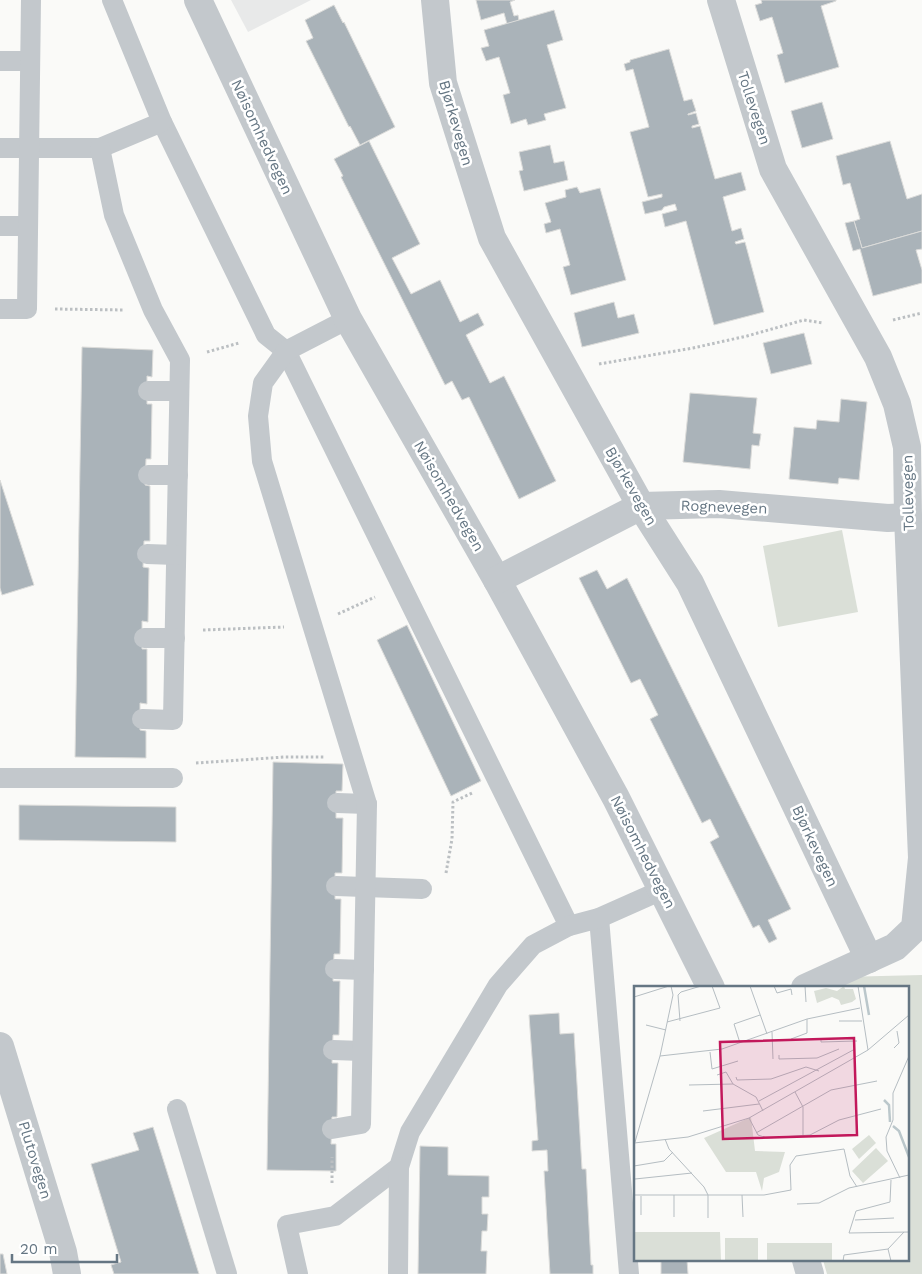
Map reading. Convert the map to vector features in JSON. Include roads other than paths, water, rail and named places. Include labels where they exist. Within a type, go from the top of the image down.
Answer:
[{"type":"street","name":"Nøisomhedvegen","points":[[198,0],[348,319],[497,580],[616,798],[710,986]]},
{"type":"street","name":"Bjørkevegen","points":[[435,0],[443,83],[492,238],[641,506],[690,583],[869,959]]},
{"type":"street","name":"Tollevegen","points":[[721,0],[773,169],[878,357],[897,404],[907,447],[908,517],[922,858],[916,928],[895,947],[809,986]]},
{"type":"street","name":"Rognevegen","points":[[497,580],[641,506],[719,504],[888,518],[908,517]]},
{"type":"street","name":"Plutovegen","points":[[0,1046],[5,1081],[63,1252],[67,1274]]},
{"type":"lane","points":[[0,309],[27,309],[32,0]]},
{"type":"lane","points":[[112,0],[162,122],[266,335],[286,350],[569,926]]},
{"type":"lane","points":[[0,61],[30,61]]},
{"type":"lane","points":[[0,148],[100,148],[162,122]]},
{"type":"lane","points":[[100,148],[114,215],[153,310],[180,360],[173,720],[142,718]]},
{"type":"lane","points":[[0,226],[28,226]]},
{"type":"lane","points":[[332,1129],[360,1124],[367,804],[262,462],[258,416],[263,383],[286,350],[348,319]]},
{"type":"lane","points":[[148,391],[179,391]]},
{"type":"lane","points":[[148,475],[178,475]]},
{"type":"lane","points":[[147,554],[176,555]]},
{"type":"lane","points":[[144,638],[175,634]]},
{"type":"lane","points":[[0,778],[173,778]]},
{"type":"lane","points":[[337,803],[367,804]]},
{"type":"lane","points":[[336,886],[422,889]]},
{"type":"lane","points":[[398,1274],[399,1167],[410,1132],[498,985],[533,945],[569,926],[599,918],[662,890]]},
{"type":"lane","points":[[599,918],[629,1274]]},
{"type":"lane","points":[[335,969],[364,970]]},
{"type":"lane","points":[[333,1050],[362,1050]]},
{"type":"lane","points":[[177,1109],[226,1274]]},
{"type":"lane","points":[[298,1274],[287,1225],[334,1216],[399,1167]]}]
